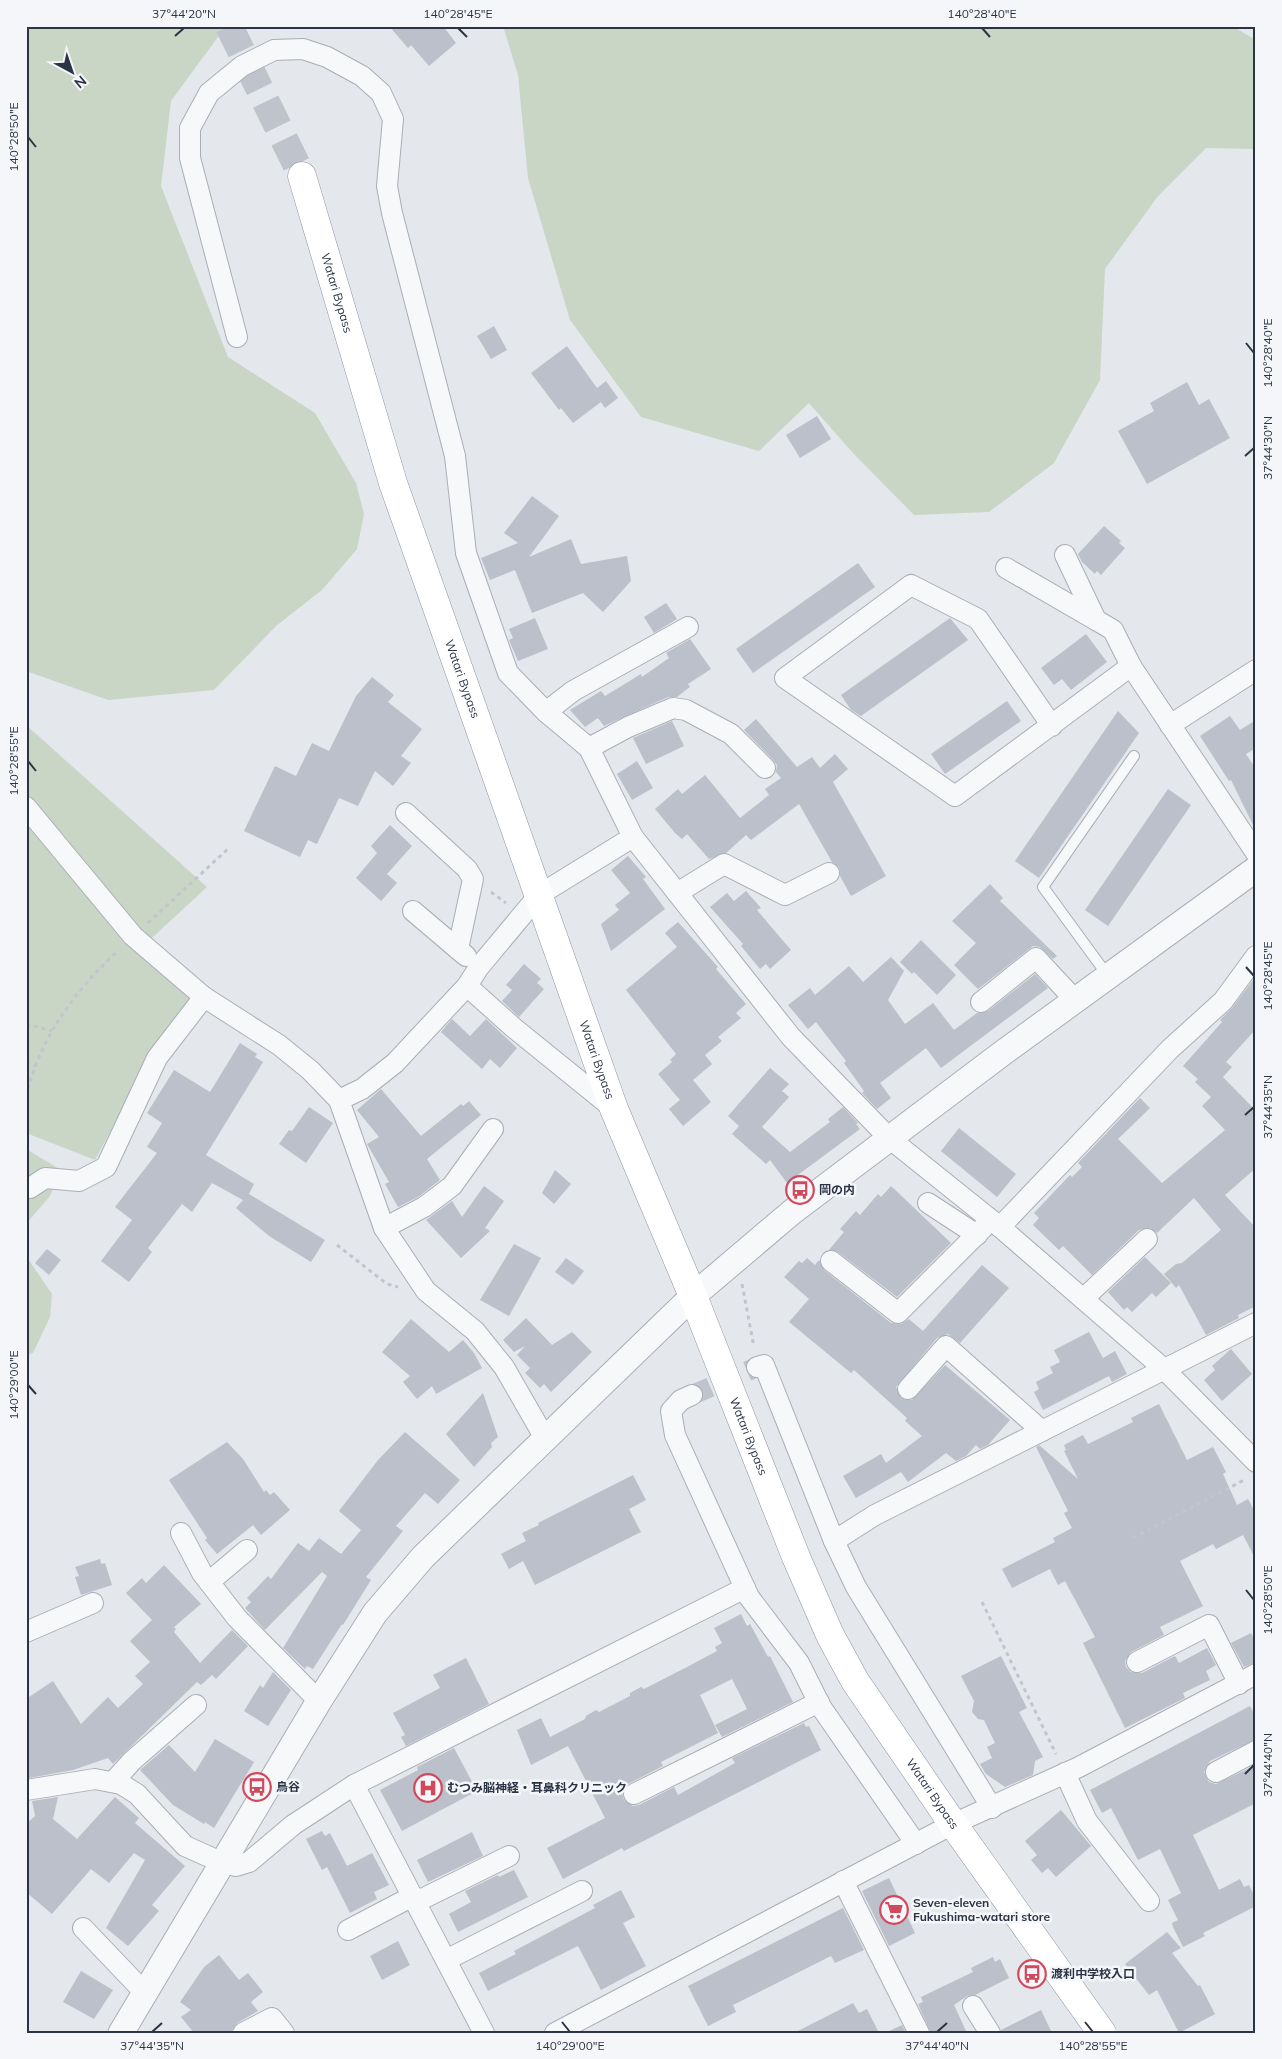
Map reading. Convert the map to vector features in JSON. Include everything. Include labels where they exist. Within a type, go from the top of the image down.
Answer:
[{"type":"highway","name":"Watari Bypass","points":[[302,176],[393,483],[531,905],[693,1296],[793,1548],[830,1635],[855,1681],[953,1824],[1102,2033]]},
{"type":"highway","name":"Watari Bypass","points":[[1004,1894],[1120,2033]]},
{"type":"street","points":[[237,337],[190,158],[190,128],[209,93],[242,66],[274,50],[303,49],[327,57],[362,76],[381,93],[393,119],[392,153],[387,186],[392,213],[455,456],[466,553],[508,673],[546,712],[588,748],[632,837],[791,1037],[889,1138],[996,1224],[1164,1369],[1251,1470]]},
{"type":"street","points":[[1065,555],[1096,620]]},
{"type":"street","points":[[1006,568],[1113,630],[1131,666],[1256,853]]},
{"type":"street","points":[[1052,726],[978,619],[911,585],[785,678],[955,796],[1052,726],[1131,666]]},
{"type":"street","points":[[546,712],[573,691],[688,627]]},
{"type":"street","points":[[1170,725],[1256,670]]},
{"type":"street","points":[[588,748],[628,727],[673,708],[686,710],[731,734],[765,768]]},
{"type":"street","points":[[26,807],[133,936],[204,996],[279,1045],[310,1070],[339,1100],[384,1228],[426,1291],[474,1331],[504,1367],[546,1440]]},
{"type":"street","points":[[406,813],[468,868],[473,879],[458,949]]},
{"type":"street","points":[[339,1100],[362,1089],[395,1063],[466,986],[479,967],[531,905],[632,837]]},
{"type":"street","points":[[677,893],[724,864],[785,895],[829,872]]},
{"type":"street","points":[[121,2033],[319,1701],[375,1613],[423,1557],[492,1488],[546,1440],[693,1296],[792,1212],[1075,1000],[1256,869]]},
{"type":"street","points":[[413,911],[479,967]]},
{"type":"street","points":[[981,1002],[1036,958],[1075,1000]]},
{"type":"street","points":[[831,1261],[898,1313],[977,1234],[996,1224],[1170,1049],[1223,1001],[1254,964]]},
{"type":"street","points":[[466,986],[514,1028],[614,1109]]},
{"type":"street","points":[[30,1188],[45,1178],[79,1181],[106,1167],[157,1058],[204,996]]},
{"type":"street","points":[[384,1228],[424,1206],[452,1186],[493,1129]]},
{"type":"street","points":[[928,1203],[977,1234]]},
{"type":"street","points":[[1083,1299],[1147,1239]]},
{"type":"street","points":[[834,1541],[875,1514],[1256,1323]]},
{"type":"street","points":[[908,1389],[946,1346],[1042,1431]]},
{"type":"street","points":[[757,1367],[764,1365],[834,1541],[856,1586],[992,1808]]},
{"type":"street","points":[[692,1394],[681,1400],[671,1411],[675,1435],[749,1597],[799,1663],[819,1702],[916,1844]]},
{"type":"street","points":[[181,1534],[209,1582],[237,1618],[319,1701]]},
{"type":"street","points":[[209,1582],[247,1550]]},
{"type":"street","points":[[26,1790],[95,1779],[121,1784],[137,1794],[185,1846],[223,1863],[236,1866],[249,1862],[293,1825],[354,1785],[745,1588]]},
{"type":"street","points":[[26,1632],[93,1603]]},
{"type":"street","points":[[555,2033],[953,1824],[992,1808],[1065,1773],[1248,1679],[1209,1625],[1137,1662]]},
{"type":"street","points":[[634,1794],[819,1702]]},
{"type":"street","points":[[113,1782],[132,1761],[196,1705]]},
{"type":"street","points":[[1216,1772],[1256,1751]]},
{"type":"street","points":[[1065,1773],[1087,1821],[1149,1901]]},
{"type":"street","points":[[354,1785],[484,2033]]},
{"type":"street","points":[[348,1930],[509,1856]]},
{"type":"street","points":[[844,1882],[919,2033]]},
{"type":"street","points":[[446,1960],[582,1891]]},
{"type":"street","points":[[83,1928],[145,1993]]},
{"type":"street","points":[[973,2006],[990,2033]]},
{"type":"street","points":[[243,2033],[272,2018],[284,2033]]},
{"type":"lane","points":[[1108,976],[1043,887],[1134,756]]},
{"type":"path","points":[[26,1097],[35,1066],[64,1011],[105,962],[230,847]]},
{"type":"path","points":[[473,879],[531,905]]},
{"type":"path","points":[[26,1024],[52,1031]]},
{"type":"path","points":[[26,1063],[35,1066]]},
{"type":"path","points":[[337,1245],[387,1284],[426,1291]]},
{"type":"path","points":[[738,1259],[757,1367]]},
{"type":"path","points":[[1133,1538],[1251,1470]]},
{"type":"path","points":[[982,1602],[1065,1773]]},
{"type":"green space","points":[[26,26],[226,26],[171,101],[161,186],[228,357],[315,413],[356,483],[364,514],[357,549],[322,590],[276,626],[214,690],[108,700],[26,671]]},
{"type":"green space","points":[[503,26],[1232,26],[1256,40],[1256,149],[1206,148],[1158,196],[1105,269],[1100,380],[1054,463],[989,512],[914,515],[853,453],[809,403],[759,451],[641,417],[570,320],[528,178],[518,75]]},
{"type":"green space","points":[[26,725],[207,887],[141,948],[193,997],[151,1056],[95,1160],[26,1133]]},
{"type":"green space","points":[[26,1149],[61,1170],[50,1196],[26,1224]]},
{"type":"green space","points":[[26,1256],[52,1294],[50,1317],[33,1353],[26,1355]]},
{"type":"building","points":[[389,26],[443,26],[456,43],[429,66],[411,45],[408,48]]},
{"type":"building","points":[[494,326],[507,350],[491,359],[477,336]]},
{"type":"building","points":[[567,346],[597,388],[606,381],[618,398],[605,408],[601,402],[573,423],[561,408],[559,410],[531,373]]},
{"type":"building","points":[[1187,382],[1199,405],[1209,399],[1230,438],[1147,484],[1118,431],[1154,411],[1150,403]]},
{"type":"building","points":[[817,416],[831,439],[800,458],[786,435]]},
{"type":"building","points":[[532,496],[559,516],[529,557],[571,539],[581,564],[627,556],[631,581],[603,612],[583,593],[532,613],[515,570],[490,580],[481,558],[518,543],[504,533]]},
{"type":"building","points":[[1104,526],[1121,541],[1119,543],[1125,548],[1101,575],[1097,571],[1095,574],[1082,562],[1078,554]]},
{"type":"building","points":[[858,563],[875,587],[753,673],[736,649]]},
{"type":"building","points":[[666,603],[677,619],[654,633],[644,617]]},
{"type":"building","points":[[535,618],[548,649],[518,661],[509,640],[513,638],[509,629]]},
{"type":"building","points":[[950,618],[968,640],[861,716],[851,710],[841,695]]},
{"type":"building","points":[[1086,634],[1107,662],[1071,690],[1062,679],[1054,685],[1041,668]]},
{"type":"building","points":[[690,639],[711,669],[688,684],[690,687],[677,697],[668,697],[604,726],[598,718],[585,727],[570,710],[601,691],[605,696],[641,674],[642,677],[669,658],[666,653]]},
{"type":"building","points":[[372,677],[394,695],[388,702],[422,729],[401,756],[411,763],[393,786],[375,771],[358,806],[339,798],[317,844],[308,840],[300,857],[244,831],[275,766],[296,776],[312,743],[329,751],[356,696]]},
{"type":"building","points":[[1007,701],[1021,721],[945,774],[931,754]]},
{"type":"building","points":[[1118,711],[1139,733],[1039,878],[1015,861]]},
{"type":"building","points":[[1230,716],[1240,730],[1256,720],[1256,748],[1246,754],[1256,769],[1256,831],[1231,780],[1229,781],[1200,736]]},
{"type":"building","points":[[756,719],[797,767],[812,757],[820,768],[835,754],[848,769],[833,782],[886,876],[851,896],[840,876],[839,867],[832,862],[799,804],[751,840],[746,835],[726,853],[709,859],[687,834],[682,839],[675,833],[655,809],[678,789],[682,794],[705,775],[740,818],[769,795],[765,789],[781,778],[776,772],[777,765],[744,730]]},
{"type":"building","points":[[672,721],[684,746],[646,764],[633,738]]},
{"type":"building","points":[[637,761],[653,788],[632,800],[617,774]]},
{"type":"building","points":[[1168,789],[1191,805],[1108,926],[1085,910]]},
{"type":"building","points":[[390,825],[412,846],[387,874],[397,883],[381,901],[356,878],[377,853],[371,846]]},
{"type":"building","points":[[628,856],[646,877],[643,879],[665,909],[611,951],[601,924],[619,910],[615,905],[630,893],[611,870]]},
{"type":"building","points":[[990,884],[1003,898],[1000,901],[1057,956],[1053,959],[1040,947],[1033,946],[978,989],[954,965],[976,943],[952,921]]},
{"type":"building","points":[[746,891],[761,908],[757,910],[791,950],[770,969],[766,964],[760,969],[741,946],[743,944],[710,907],[727,893],[734,901]]},
{"type":"building","points":[[678,922],[718,967],[716,969],[746,1004],[736,1013],[741,1018],[718,1037],[722,1041],[705,1055],[712,1064],[693,1080],[711,1102],[683,1126],[669,1109],[680,1100],[658,1074],[672,1062],[670,1060],[676,1054],[626,990],[677,947],[665,933]]},
{"type":"building","points":[[921,940],[956,975],[937,995],[914,972],[912,974],[900,962]]},
{"type":"building","points":[[891,957],[904,971],[888,1000],[905,1024],[933,1003],[954,1030],[977,1013],[988,1011],[1035,974],[1048,988],[941,1068],[926,1048],[880,1083],[891,1098],[877,1109],[862,1093],[864,1091],[844,1063],[846,1061],[816,1022],[808,1029],[788,1005],[810,988],[815,995],[849,966],[863,982]]},
{"type":"building","points":[[524,964],[541,979],[537,983],[544,989],[519,1017],[502,1001],[512,990],[506,985]]},
{"type":"building","points":[[1256,976],[1256,1029],[1226,1062],[1232,1067],[1223,1077],[1256,1111],[1256,1168],[1225,1195],[1256,1228],[1256,1306],[1238,1315],[1239,1318],[1206,1335],[1179,1285],[1176,1288],[1164,1274],[1176,1264],[1182,1263],[1221,1230],[1194,1198],[1157,1233],[1150,1228],[1139,1230],[1092,1275],[1063,1246],[1059,1250],[1033,1225],[1039,1218],[1034,1213],[1070,1175],[1072,1177],[1082,1167],[1078,1163],[1140,1098],[1150,1108],[1118,1139],[1162,1183],[1225,1130],[1202,1106],[1211,1097],[1195,1082],[1198,1079],[1183,1066],[1222,1022],[1220,1020],[1232,1008]]},
{"type":"building","points":[[452,1019],[470,1036],[486,1019],[517,1048],[500,1068],[490,1059],[482,1069],[441,1032]]},
{"type":"building","points":[[240,1043],[257,1054],[255,1057],[263,1062],[206,1155],[254,1184],[249,1194],[325,1240],[311,1262],[269,1236],[236,1208],[243,1200],[212,1183],[192,1212],[182,1204],[148,1248],[152,1252],[129,1282],[101,1261],[132,1220],[115,1207],[157,1153],[147,1147],[162,1123],[147,1113],[174,1070],[210,1092]]},
{"type":"building","points":[[770,1068],[789,1084],[782,1091],[789,1097],[762,1127],[790,1152],[830,1122],[828,1119],[843,1107],[858,1123],[856,1124],[860,1129],[787,1183],[770,1160],[766,1164],[732,1134],[739,1126],[728,1116]]},
{"type":"building","points":[[381,1089],[421,1136],[461,1104],[463,1106],[469,1101],[481,1115],[427,1159],[440,1180],[418,1197],[398,1207],[385,1184],[389,1182],[367,1144],[379,1137],[357,1110]]},
{"type":"building","points":[[309,1107],[333,1123],[306,1163],[279,1144],[289,1130],[292,1131]]},
{"type":"building","points":[[959,1128],[1016,1174],[997,1197],[941,1151]]},
{"type":"building","points":[[555,1170],[571,1184],[554,1204],[542,1193]]},
{"type":"building","points":[[484,1186],[504,1201],[485,1228],[490,1231],[461,1258],[426,1220],[452,1201],[462,1217]]},
{"type":"building","points":[[891,1186],[951,1243],[897,1297],[838,1252],[829,1250],[844,1232],[840,1229],[856,1211],[860,1215],[878,1194],[881,1197]]},
{"type":"building","points":[[514,1244],[541,1258],[509,1316],[480,1300]]},
{"type":"building","points":[[47,1249],[61,1260],[49,1275],[35,1263]]},
{"type":"building","points":[[1145,1257],[1171,1283],[1156,1297],[1152,1293],[1132,1312],[1127,1307],[1124,1310],[1108,1292]]},
{"type":"building","points":[[566,1258],[584,1271],[573,1285],[555,1272]]},
{"type":"building","points":[[807,1258],[815,1265],[819,1260],[824,1270],[891,1323],[901,1324],[909,1319],[923,1331],[982,1265],[1009,1288],[960,1343],[948,1334],[937,1338],[896,1387],[901,1398],[912,1400],[945,1365],[1010,1420],[988,1445],[980,1449],[976,1445],[966,1456],[956,1461],[946,1453],[908,1482],[901,1472],[856,1498],[843,1476],[881,1454],[886,1463],[922,1436],[905,1421],[907,1418],[854,1370],[851,1373],[789,1322],[809,1299],[784,1277],[799,1261],[802,1263]]},
{"type":"building","points":[[526,1318],[552,1345],[572,1332],[592,1352],[551,1392],[544,1384],[540,1388],[525,1373],[530,1368],[517,1355],[525,1346],[514,1352],[503,1340]]},
{"type":"building","points":[[411,1319],[449,1352],[463,1340],[474,1353],[482,1368],[436,1394],[432,1386],[417,1399],[403,1382],[410,1376],[382,1352]]},
{"type":"building","points":[[1089,1332],[1103,1358],[1115,1351],[1127,1374],[1112,1382],[1109,1376],[1043,1410],[1034,1392],[1039,1389],[1036,1382],[1053,1373],[1050,1367],[1060,1362],[1054,1350]]},
{"type":"building","points":[[1231,1349],[1252,1374],[1222,1401],[1204,1380],[1215,1370],[1212,1366]]},
{"type":"building","points":[[483,1393],[498,1437],[491,1443],[492,1447],[474,1467],[446,1434]]},
{"type":"building","points":[[1159,1404],[1187,1460],[1213,1447],[1226,1472],[1223,1474],[1237,1505],[1248,1499],[1256,1514],[1256,1560],[1243,1535],[1216,1549],[1213,1544],[1180,1561],[1203,1606],[1160,1627],[1164,1635],[1131,1652],[1125,1661],[1126,1667],[1131,1672],[1142,1673],[1175,1656],[1179,1663],[1207,1648],[1216,1665],[1206,1671],[1210,1680],[1183,1693],[1185,1698],[1125,1728],[1083,1643],[1095,1637],[1065,1581],[1058,1585],[1050,1569],[1012,1588],[1002,1569],[1055,1542],[1053,1538],[1072,1528],[1064,1513],[1068,1511],[1036,1447],[1039,1445],[1078,1479],[1064,1451],[1066,1450],[1064,1445],[1083,1435],[1088,1444],[1133,1422],[1131,1418]]},
{"type":"building","points":[[405,1432],[460,1480],[438,1504],[425,1493],[396,1526],[403,1531],[366,1577],[371,1580],[313,1669],[307,1666],[305,1669],[283,1648],[327,1576],[322,1572],[265,1630],[245,1608],[251,1602],[247,1598],[268,1576],[271,1579],[298,1543],[309,1551],[319,1538],[341,1554],[361,1530],[339,1511],[378,1460]]},
{"type":"building","points":[[227,1442],[243,1459],[264,1492],[266,1490],[270,1495],[274,1492],[290,1510],[261,1535],[253,1525],[217,1554],[205,1540],[207,1538],[169,1480]]},
{"type":"building","points":[[633,1475],[646,1500],[629,1509],[641,1532],[535,1585],[523,1561],[509,1569],[501,1554],[526,1541],[522,1533]]},
{"type":"building","points":[[100,1559],[101,1564],[105,1563],[112,1585],[81,1595],[75,1577],[79,1576],[75,1567]]},
{"type":"building","points":[[164,1565],[201,1604],[174,1627],[176,1629],[174,1632],[200,1663],[232,1630],[248,1646],[216,1679],[212,1675],[201,1685],[197,1682],[113,1764],[108,1758],[73,1770],[29,1778],[26,1774],[26,1699],[53,1681],[81,1724],[108,1697],[118,1708],[143,1684],[135,1676],[150,1662],[130,1641],[152,1620],[126,1593],[142,1578],[146,1583]]},
{"type":"building","points":[[741,1614],[747,1626],[750,1624],[768,1657],[770,1656],[793,1702],[722,1737],[715,1725],[747,1709],[732,1679],[700,1695],[718,1733],[661,1762],[663,1766],[628,1784],[622,1793],[624,1800],[633,1806],[639,1805],[674,1787],[678,1795],[735,1763],[732,1758],[804,1723],[806,1727],[809,1726],[821,1750],[624,1851],[622,1848],[563,1879],[547,1848],[605,1818],[568,1746],[531,1765],[517,1730],[541,1718],[550,1737],[585,1719],[586,1716],[596,1710],[599,1712],[630,1696],[630,1693],[641,1687],[644,1689],[687,1667],[717,1651],[715,1647],[722,1643],[714,1628]]},
{"type":"building","points":[[1251,1633],[1256,1642],[1256,1662],[1244,1667],[1231,1643]]},
{"type":"building","points":[[1001,1656],[1027,1708],[1019,1712],[1043,1757],[1035,1761],[1033,1775],[1005,1787],[986,1774],[980,1764],[992,1758],[987,1747],[995,1743],[984,1720],[978,1719],[972,1712],[974,1701],[961,1676]]},
{"type":"building","points":[[466,1658],[489,1704],[406,1746],[401,1737],[405,1735],[393,1713],[440,1688],[433,1675]]},
{"type":"building","points":[[273,1672],[291,1690],[268,1726],[244,1711],[260,1685],[263,1688]]},
{"type":"building","points":[[1250,1706],[1256,1717],[1256,1739],[1210,1761],[1204,1772],[1209,1782],[1216,1784],[1256,1765],[1256,1803],[1193,1835],[1219,1890],[1240,1879],[1244,1887],[1249,1885],[1256,1899],[1256,1906],[1203,1933],[1205,1936],[1183,1947],[1172,1923],[1178,1920],[1168,1900],[1181,1893],[1160,1849],[1138,1860],[1111,1808],[1102,1813],[1090,1790]]},
{"type":"building","points":[[215,1739],[254,1762],[214,1828],[173,1805],[140,1770],[169,1745],[195,1772]]},
{"type":"building","points":[[454,1748],[477,1791],[402,1831],[380,1790],[418,1770],[417,1767]]},
{"type":"building","points":[[58,1797],[53,1819],[77,1839],[115,1797],[139,1818],[135,1823],[185,1866],[152,1905],[159,1911],[128,1946],[106,1928],[145,1860],[134,1853],[109,1883],[91,1869],[52,1914],[26,1892],[26,1824],[35,1816],[32,1801]]},
{"type":"building","points":[[1061,1810],[1091,1846],[1056,1877],[1048,1868],[1042,1873],[1031,1860],[1037,1855],[1025,1841]]},
{"type":"building","points":[[322,1831],[325,1836],[330,1833],[347,1866],[372,1853],[389,1885],[374,1892],[377,1899],[350,1913],[327,1867],[322,1870],[306,1839]]},
{"type":"building","points":[[472,1832],[483,1856],[428,1882],[417,1860]]},
{"type":"building","points":[[514,1870],[528,1897],[458,1932],[449,1914],[471,1902],[465,1891],[498,1875],[499,1877]]},
{"type":"building","points":[[889,1878],[915,1933],[889,1946],[862,1891]]},
{"type":"building","points":[[621,1890],[635,1917],[623,1923],[646,1966],[601,1990],[578,1946],[488,1991],[479,1973],[516,1954],[514,1951],[595,1908],[593,1905]]},
{"type":"building","points":[[843,1908],[864,1950],[835,1963],[831,1956],[733,2005],[736,2012],[708,2026],[688,1986]]},
{"type":"building","points":[[1167,1932],[1181,1948],[1172,1953],[1198,1986],[1200,1985],[1215,2014],[1179,2033],[1157,1990],[1149,1995],[1125,1964]]},
{"type":"building","points":[[398,1941],[410,1965],[382,1980],[370,1956]]},
{"type":"building","points":[[219,1955],[239,1980],[248,1973],[263,1992],[251,2002],[258,2011],[237,2023],[230,2033],[194,2033],[181,2017],[191,2010],[180,2002],[204,1967]]},
{"type":"building","points":[[993,1957],[995,1962],[1000,1959],[1009,1978],[975,1995],[967,1996],[954,2005],[967,2033],[931,2033],[918,2004],[923,2002],[921,1997],[973,1972],[971,1968]]},
{"type":"building","points":[[81,1971],[113,1990],[94,2019],[63,2002]]},
{"type":"building","points":[[853,2003],[859,2013],[867,2009],[879,2033],[794,2033]]},
{"type":"building","points":[[1041,2010],[1052,2033],[1002,2033],[1001,2030]]},
{"type":"building","points":[[902,2025],[906,2033],[885,2033]]},
{"type":"tunnel","points":[[229,26],[302,176]]},
{"type":"tunnel","points":[[692,1395],[757,1367]]},
{"type":"place","name":"岡の内","points":[[800,1190]]},
{"type":"place","name":"鳥谷","points":[[257,1787]]},
{"type":"place","name":"むつみ脳神経・耳鼻科クリニック","points":[[428,1788]]},
{"type":"place","name":"Seven-eleven Fukushima-watari store","points":[[894,1910]]},
{"type":"place","name":"渡利中学校入口","points":[[1032,1974]]}]
